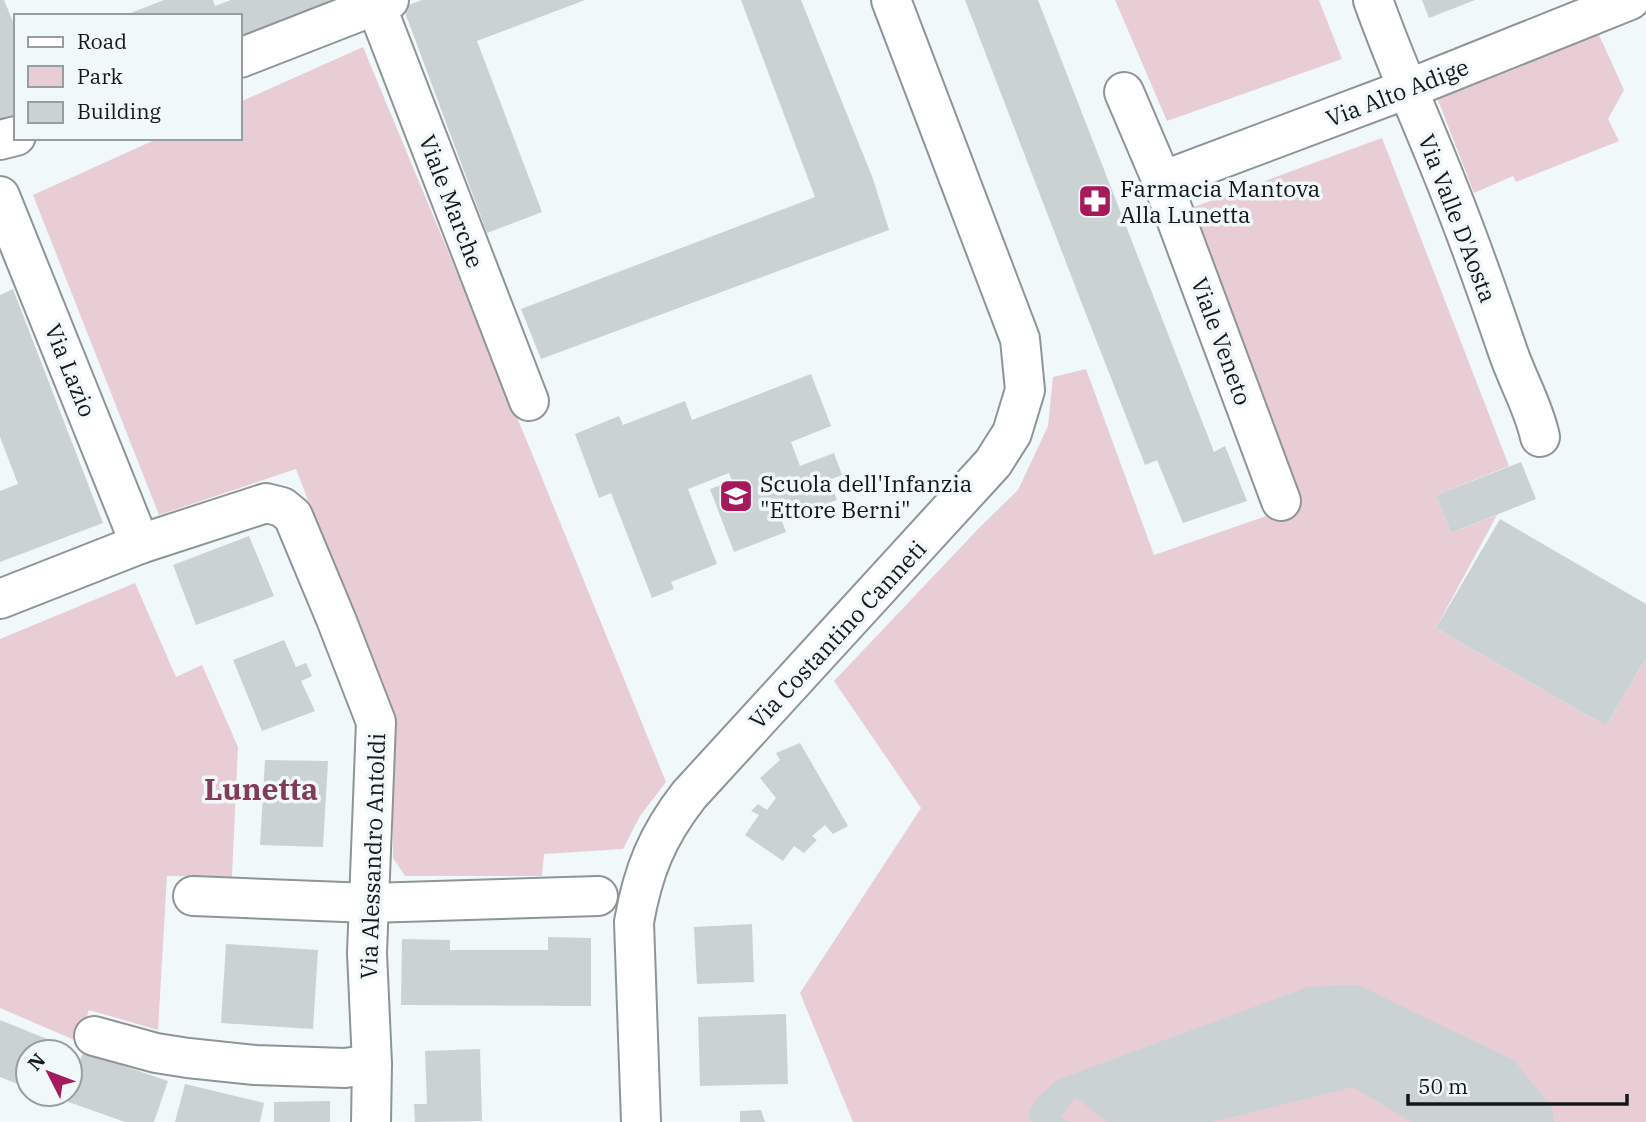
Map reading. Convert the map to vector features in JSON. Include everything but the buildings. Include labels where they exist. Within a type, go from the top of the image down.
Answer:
[{"type":"street","name":"Via Costantino Canneti","points":[[641,1122],[634,922],[650,859],[661,836],[689,795],[993,463],[1013,433],[1025,390],[1020,339],[891,0]]},
{"type":"street","name":"Via Valle D'Aosta","points":[[1373,0],[1451,193],[1540,437]]},
{"type":"street","name":"Via Alto Adige","points":[[1162,181],[1428,81],[1630,0]]},
{"type":"street","points":[[242,57],[380,2]]},
{"type":"street","name":"Viale Marche","points":[[380,2],[529,401]]},
{"type":"street","name":"Viale Veneto","points":[[1124,92],[1162,181],[1281,501]]},
{"type":"street","name":"Via Lazio","points":[[0,196],[140,544]]},
{"type":"street","name":"Via Alessandro Antoldi","points":[[0,599],[140,544],[266,503],[282,507],[293,516],[376,722],[367,953],[372,1064],[371,1122]]},
{"type":"street","points":[[193,896],[369,903],[598,896]]},
{"type":"street","points":[[94,1036],[156,1054],[188,1058],[345,1068],[372,1064]]},
{"type":"green space","points":[[1115,0],[1319,0],[1342,59],[1167,121]]},
{"type":"green space","points":[[1595,26],[1624,90],[1608,119],[1619,141],[1516,182],[1513,176],[1474,193],[1436,95]]},
{"type":"green space","points":[[363,47],[666,782],[640,816],[623,849],[544,854],[542,876],[405,876],[393,858],[393,722],[296,469],[159,515],[33,195],[155,140],[242,140],[242,101]]},
{"type":"green space","points":[[1382,138],[1509,466],[1436,495],[1451,533],[1497,515],[1436,628],[1606,726],[1646,658],[1646,1122],[853,1122],[800,993],[921,808],[834,681],[1018,490],[1048,426],[1053,377],[1086,369],[1154,555],[1301,504],[1191,208]]},
{"type":"green space","points":[[135,583],[176,677],[202,665],[238,747],[232,877],[167,876],[158,1030],[89,1010],[80,1038],[70,1038],[0,1008],[0,639]]},
{"type":"place","name":"Farmacia Mantova Alla Lunetta","points":[[1095,201]]},
{"type":"place","name":"Scuola dell'Infanzia \"Ettore Berni\"","points":[[736,496]]},
{"type":"district","name":"Lunetta","points":[[261,788]]}]
